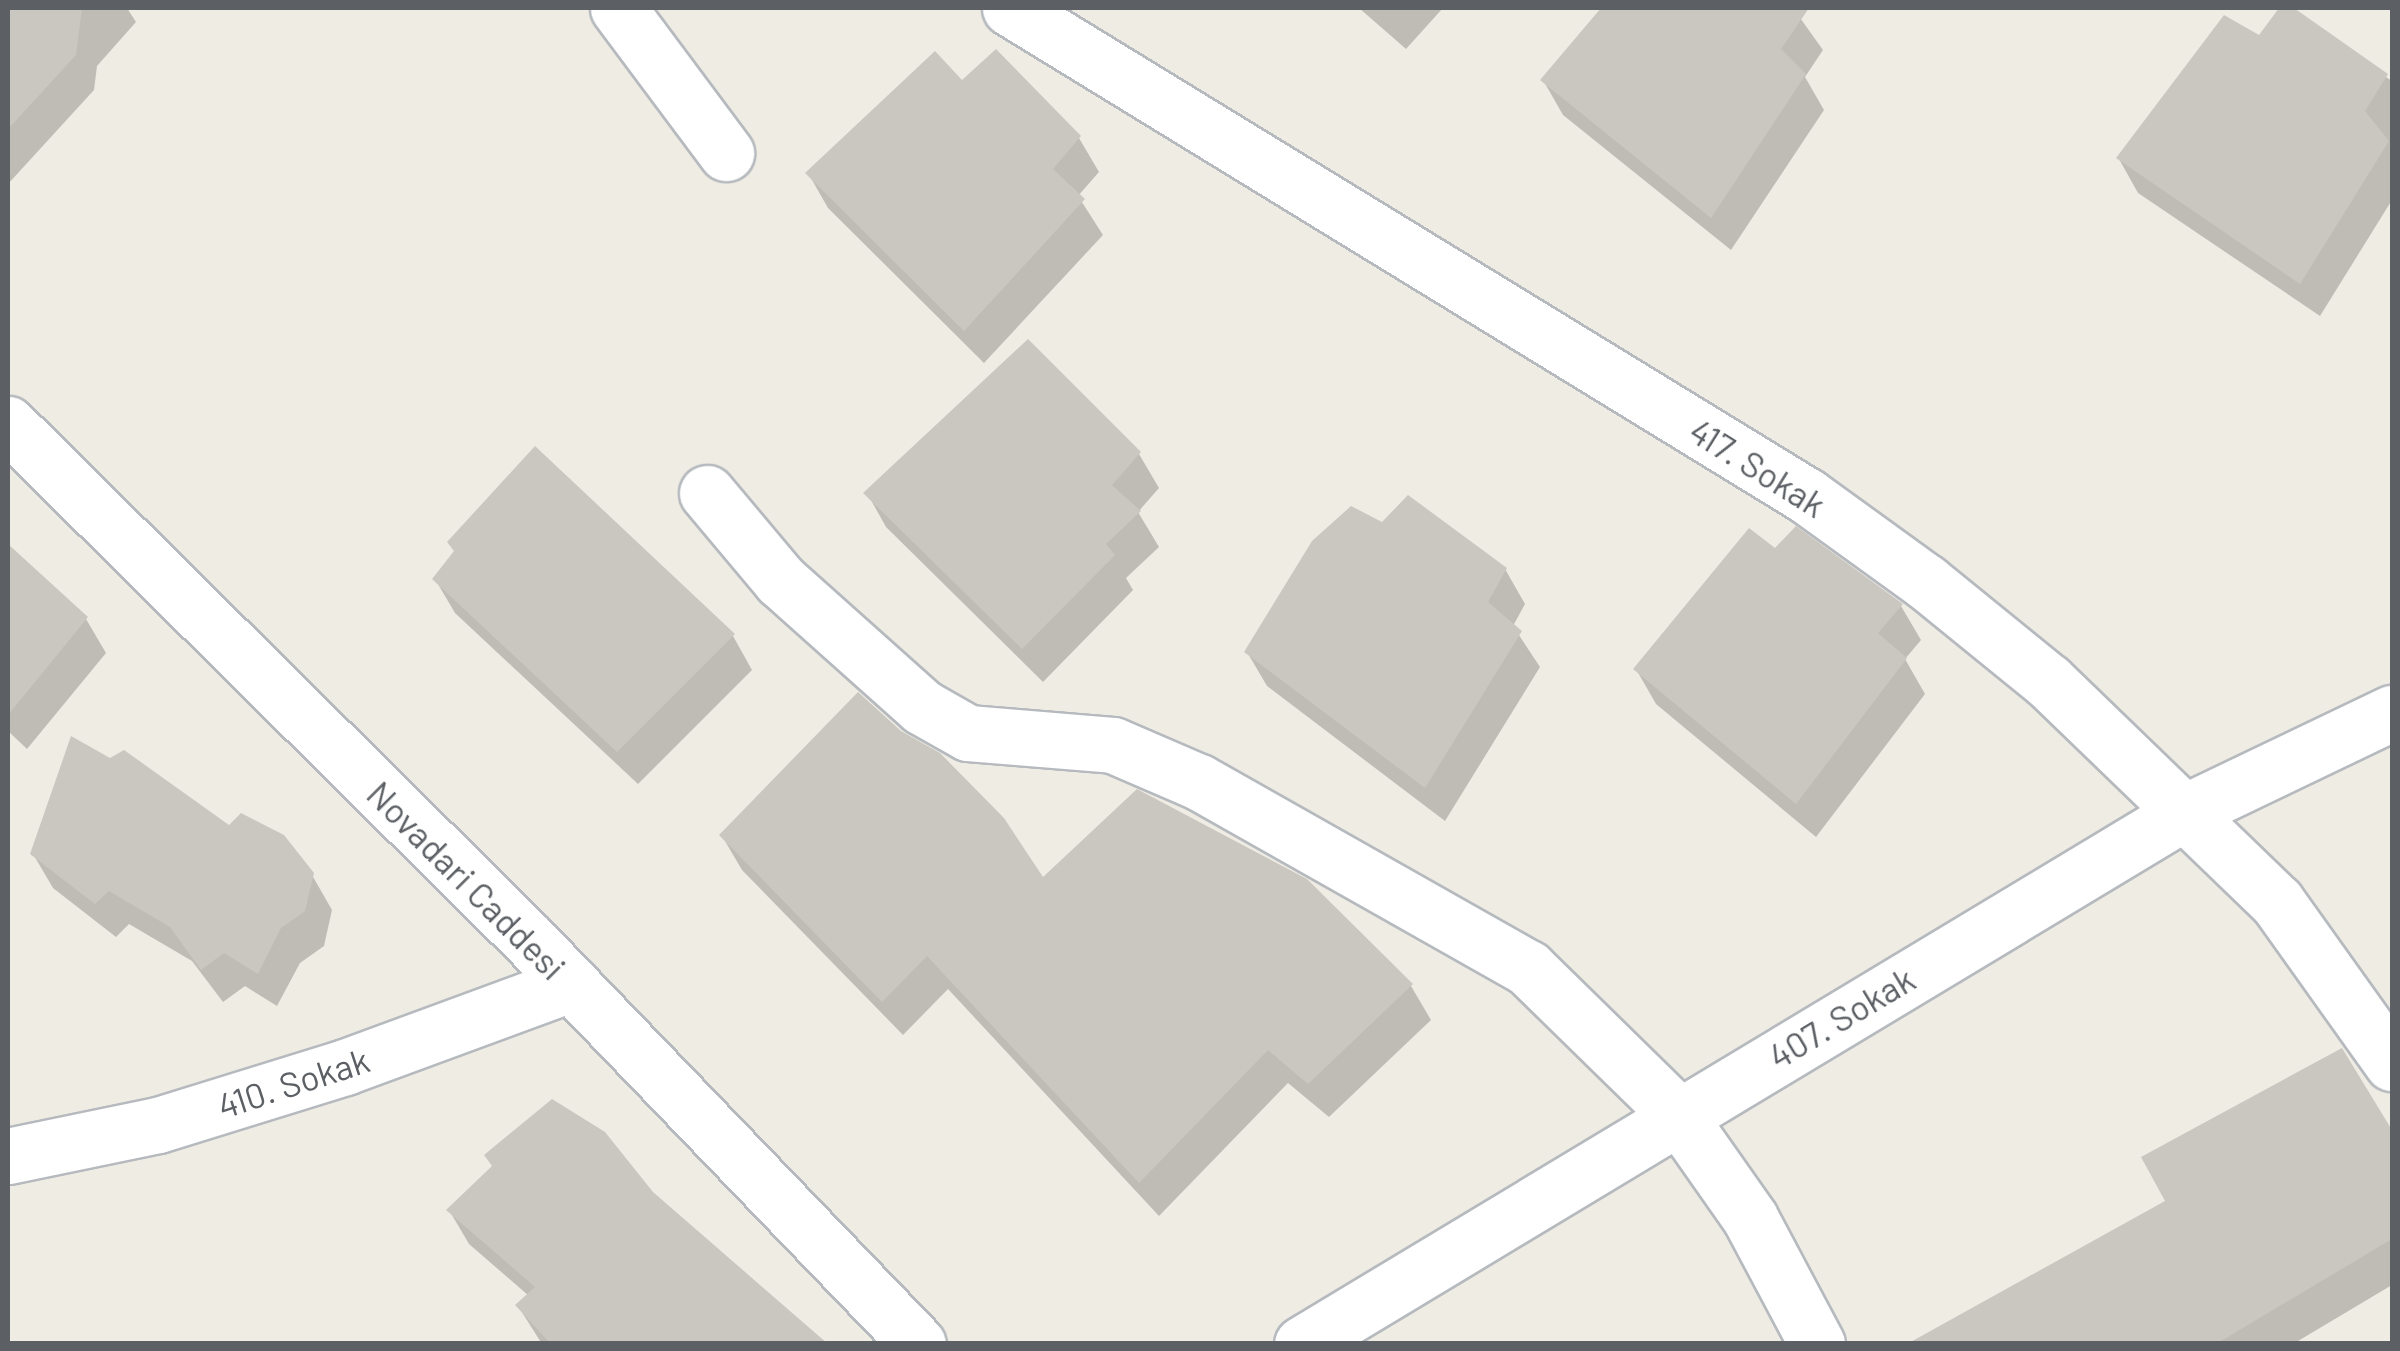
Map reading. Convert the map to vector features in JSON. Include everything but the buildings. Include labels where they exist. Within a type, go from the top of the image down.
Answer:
[{"type":"street","points":[[618,8],[726,153]]},
{"type":"street","name":"417. Sokak","points":[[1010,8],[1807,496],[2048,682],[2187,811],[2277,902],[2392,1063]]},
{"type":"street","name":"Novadari Caddesi","points":[[8,424],[571,984],[918,1344]]},
{"type":"street","points":[[707,493],[780,580],[922,707],[968,733],[1113,745],[1199,782],[1528,968],[1677,1114],[1750,1218],[1817,1344]]},
{"type":"street","name":"407. Sokak","points":[[1302,1344],[1677,1114],[2187,811],[2392,713]]},
{"type":"street","name":"410. Sokak","points":[[8,1156],[158,1125],[345,1068],[571,984]]}]
